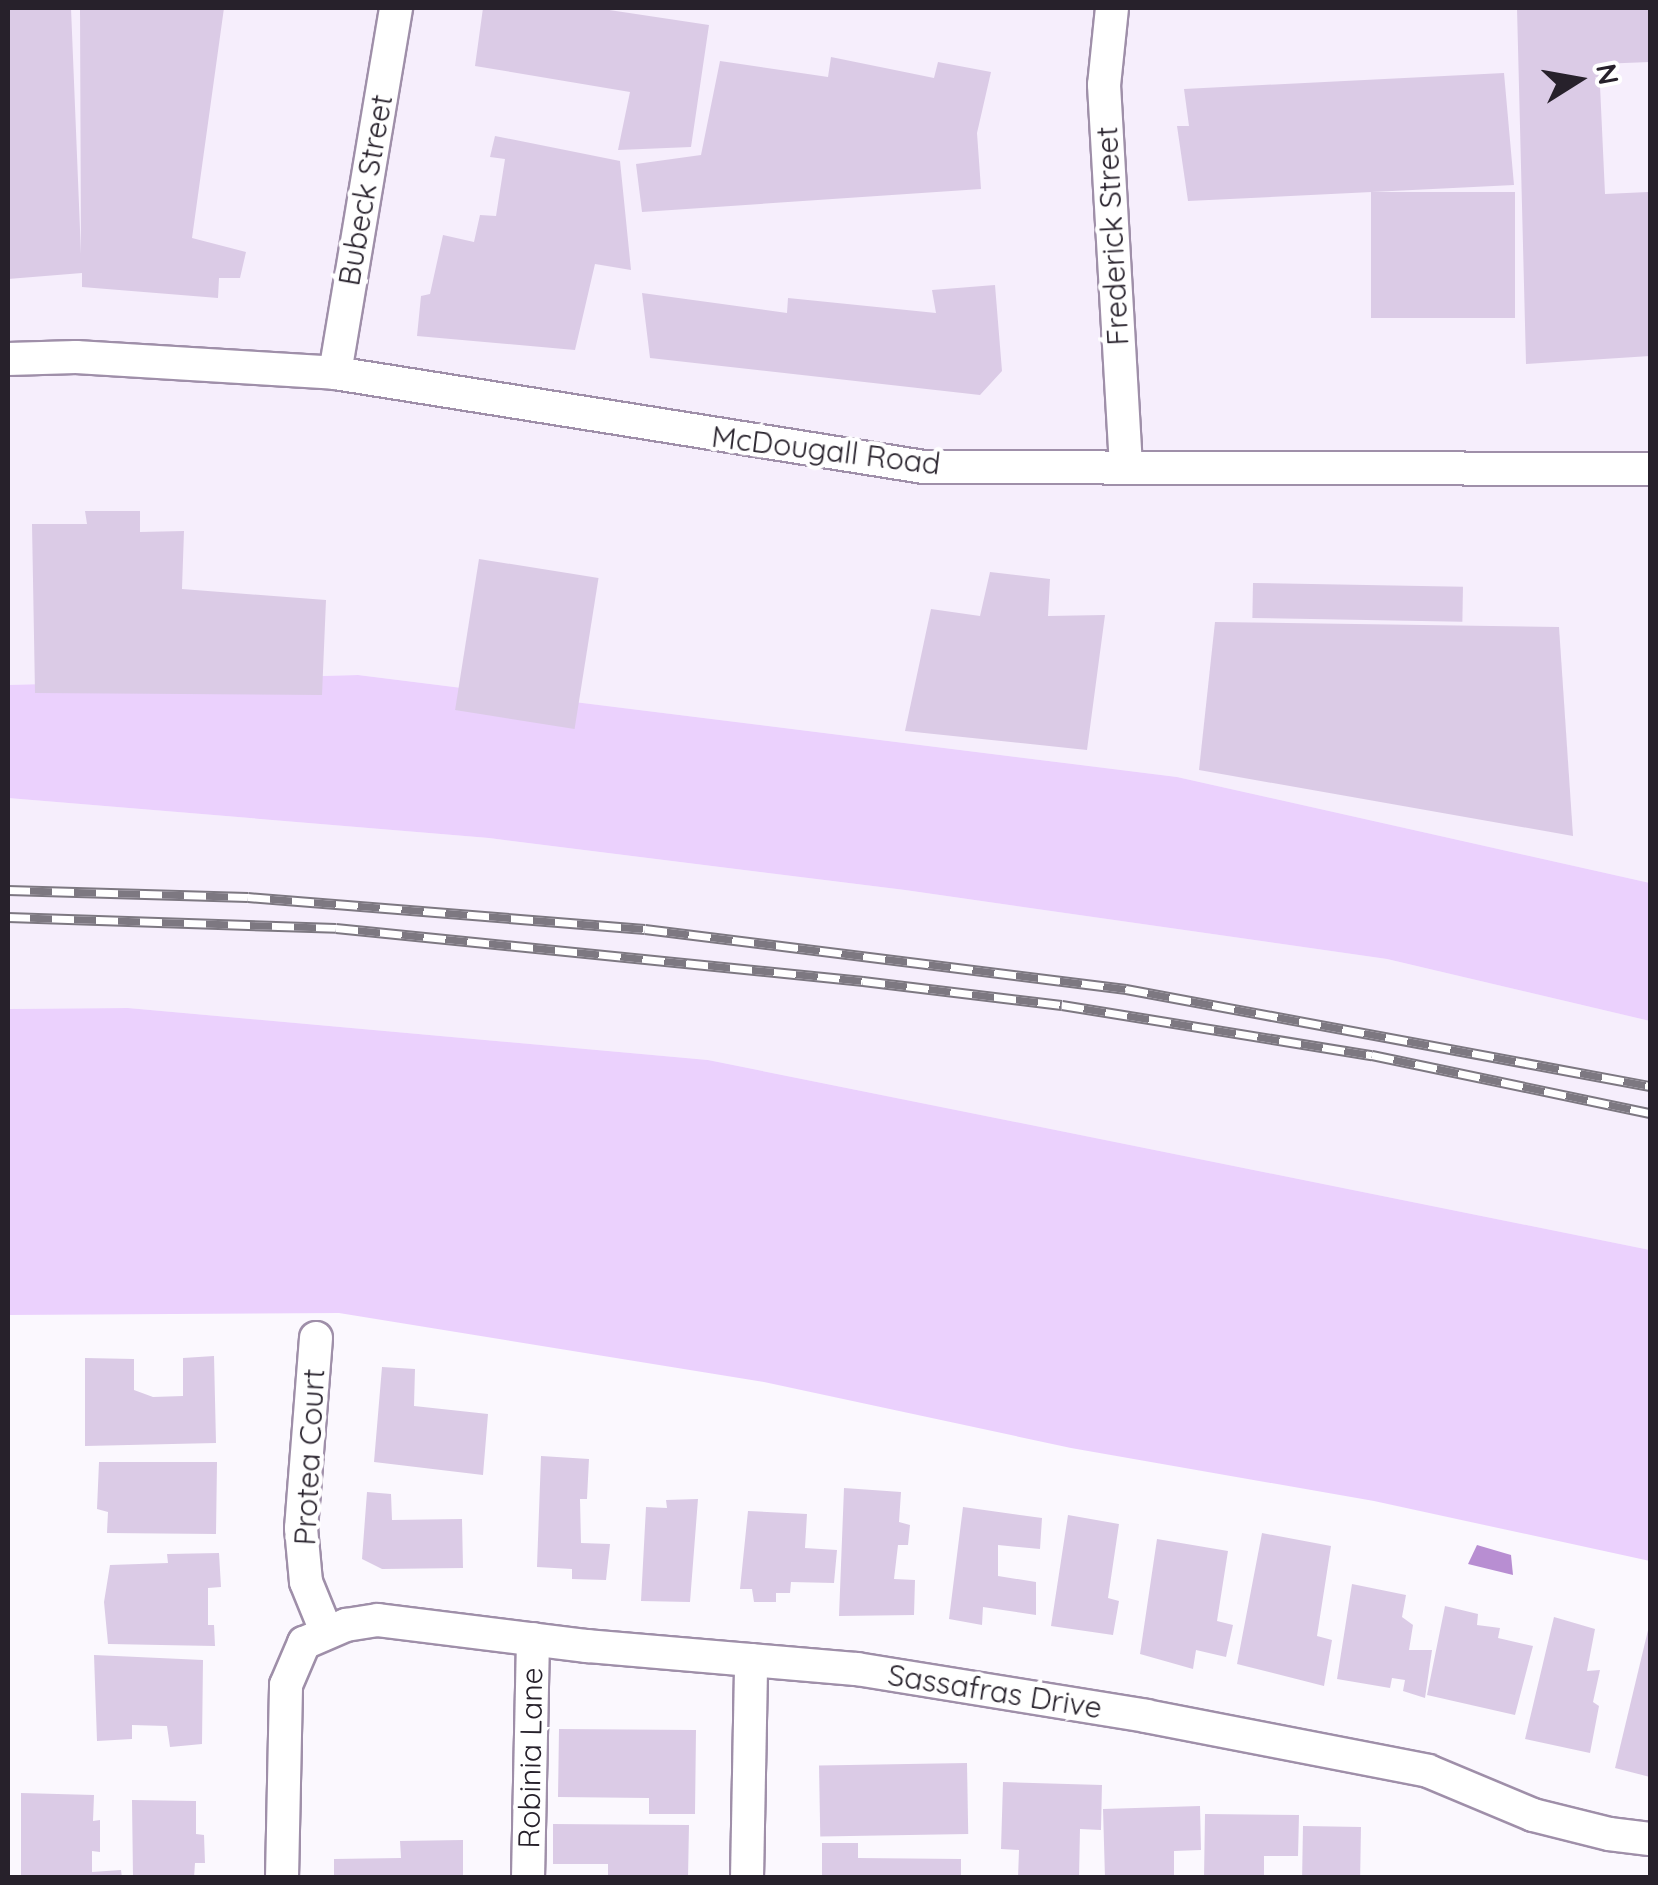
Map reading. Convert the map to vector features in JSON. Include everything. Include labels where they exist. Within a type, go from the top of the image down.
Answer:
[{"type":"street","name":"Bubeck Street","points":[[334,373],[396,8]]},
{"type":"street","name":"Frederick Street","points":[[1112,8],[1104,85],[1126,464]]},
{"type":"street","name":"McDougall Road","points":[[8,359],[76,356],[334,373],[924,467],[1126,464],[1650,469]]},
{"type":"street","name":"Protea Court","points":[[316,1338],[301,1528],[306,1582],[326,1631]]},
{"type":"street","name":"Sassafras Drive","points":[[326,1631],[378,1620],[533,1640],[856,1669],[1127,1713],[1428,1771],[1533,1815],[1609,1834],[1650,1838]]},
{"type":"street","points":[[282,1878],[286,1685],[304,1643],[326,1631]]},
{"type":"street","name":"Robinia Lane","points":[[528,1878],[533,1640]]},
{"type":"street","points":[[747,1878],[751,1660]]},
{"type":"shaded area","points":[[8,8],[1650,8],[1650,883],[1177,777],[358,675],[8,685]]},
{"type":"shaded area","points":[[358,675],[1177,777],[1650,883],[1650,1021],[1387,959],[905,890],[489,838],[8,798],[8,685]]},
{"type":"shaded area","points":[[8,798],[489,838],[905,890],[1387,959],[1650,1021],[1650,1250],[708,1060],[128,1008],[8,1009]]},
{"type":"shaded area","points":[[128,1008],[708,1060],[1650,1250],[1650,1561],[1374,1501],[1071,1448],[764,1382],[339,1313],[8,1315],[8,1009]]},
{"type":"shaded area","points":[[1477,1545],[1511,1555],[1513,1575],[1468,1564]]},
{"type":"building","points":[[8,8],[71,8],[81,254],[80,8],[224,8],[192,238],[246,252],[240,278],[219,278],[218,298],[82,287],[82,273],[8,279]]},
{"type":"building","points":[[483,8],[596,8],[709,25],[691,147],[618,150],[630,92],[475,66]]},
{"type":"building","points":[[1517,8],[1650,8],[1650,62],[1599,64],[1605,194],[1648,192],[1650,356],[1526,364]]},
{"type":"building","points":[[831,57],[934,78],[938,62],[991,72],[977,133],[981,189],[642,212],[636,164],[701,155],[720,61],[828,77]]},
{"type":"building","points":[[1504,73],[1514,185],[1188,201],[1177,126],[1189,126],[1184,89]]},
{"type":"building","points":[[495,136],[620,161],[631,270],[595,264],[575,350],[417,336],[421,296],[430,294],[443,235],[474,242],[480,215],[496,216],[505,159],[490,157]]},
{"type":"building","points":[[1371,192],[1515,192],[1515,318],[1371,318]]},
{"type":"building","points":[[995,285],[1002,371],[980,395],[650,358],[642,293],[787,313],[788,298],[936,313],[932,290]]},
{"type":"building","points":[[85,511],[140,511],[140,532],[184,531],[182,589],[326,600],[322,695],[35,693],[32,524],[87,524]]},
{"type":"building","points":[[479,559],[599,578],[575,729],[455,710]]},
{"type":"building","points":[[990,572],[1050,579],[1048,616],[1105,615],[1087,750],[905,731],[931,609],[980,616]]},
{"type":"building","points":[[1253,583],[1463,587],[1462,622],[1252,618]]},
{"type":"building","points":[[1215,622],[1559,627],[1573,836],[1199,770]]},
{"type":"building","points":[[214,1356],[216,1443],[85,1446],[85,1358],[134,1359],[134,1390],[153,1397],[183,1396],[183,1358]]},
{"type":"building","points":[[382,1367],[415,1369],[414,1406],[488,1414],[483,1475],[374,1462]]},
{"type":"building","points":[[541,1456],[589,1459],[587,1499],[580,1499],[581,1543],[610,1544],[606,1580],[572,1579],[572,1569],[537,1567]]},
{"type":"building","points":[[99,1462],[217,1462],[216,1534],[107,1533],[108,1512],[97,1509]]},
{"type":"building","points":[[844,1488],[901,1492],[899,1522],[910,1525],[908,1545],[898,1545],[894,1579],[915,1580],[914,1615],[839,1616]]},
{"type":"building","points":[[367,1492],[391,1494],[392,1520],[462,1519],[463,1568],[382,1569],[362,1559]]},
{"type":"building","points":[[698,1499],[690,1602],[641,1601],[646,1507],[667,1508],[666,1500]]},
{"type":"building","points":[[963,1507],[1042,1518],[1040,1549],[998,1545],[998,1576],[1036,1582],[1036,1615],[983,1607],[982,1625],[949,1619]]},
{"type":"building","points":[[748,1511],[807,1514],[805,1548],[837,1550],[834,1583],[791,1582],[790,1593],[776,1593],[776,1602],[754,1602],[752,1589],[740,1589]]},
{"type":"building","points":[[1068,1515],[1119,1524],[1108,1598],[1119,1601],[1113,1635],[1051,1626]]},
{"type":"building","points":[[1262,1533],[1331,1546],[1317,1636],[1332,1640],[1324,1686],[1237,1664]]},
{"type":"building","points":[[1157,1539],[1228,1551],[1217,1621],[1233,1625],[1226,1657],[1196,1650],[1193,1669],[1140,1654]]},
{"type":"building","points":[[219,1553],[221,1587],[208,1588],[208,1625],[214,1625],[215,1646],[108,1644],[104,1602],[110,1565],[168,1563],[167,1554]]},
{"type":"building","points":[[1352,1584],[1406,1595],[1402,1617],[1413,1625],[1409,1650],[1432,1650],[1425,1698],[1403,1691],[1405,1680],[1392,1678],[1390,1688],[1337,1679]]},
{"type":"building","points":[[1445,1606],[1478,1614],[1477,1625],[1500,1628],[1498,1638],[1533,1646],[1515,1715],[1427,1695]]},
{"type":"building","points":[[1554,1617],[1595,1629],[1587,1671],[1600,1670],[1593,1702],[1599,1706],[1590,1753],[1525,1739]]},
{"type":"building","points":[[1650,1626],[1650,1777],[1615,1768]]},
{"type":"building","points":[[94,1655],[203,1660],[202,1744],[170,1747],[167,1726],[132,1725],[132,1739],[97,1741]]},
{"type":"building","points":[[559,1729],[696,1730],[695,1814],[649,1814],[649,1798],[558,1797]]},
{"type":"building","points":[[967,1763],[968,1834],[820,1837],[819,1766]]},
{"type":"building","points":[[1003,1782],[1102,1785],[1101,1830],[1080,1829],[1079,1878],[1018,1878],[1019,1850],[1001,1849]]},
{"type":"building","points":[[21,1793],[94,1795],[93,1821],[100,1820],[100,1852],[92,1851],[92,1872],[121,1870],[122,1878],[21,1878]]},
{"type":"building","points":[[132,1800],[196,1801],[196,1834],[204,1835],[205,1863],[195,1863],[194,1878],[133,1878]]},
{"type":"building","points":[[1200,1806],[1201,1850],[1174,1851],[1174,1878],[1105,1878],[1103,1809]]},
{"type":"building","points":[[1205,1814],[1299,1815],[1298,1856],[1264,1856],[1264,1878],[1204,1878]]},
{"type":"building","points":[[553,1824],[689,1825],[688,1878],[608,1878],[608,1864],[553,1864]]},
{"type":"building","points":[[1303,1826],[1361,1827],[1360,1878],[1302,1878]]},
{"type":"building","points":[[463,1840],[463,1878],[334,1878],[334,1859],[401,1858],[400,1841]]},
{"type":"building","points":[[822,1843],[858,1843],[858,1858],[961,1859],[961,1878],[822,1878]]},
{"type":"railway","points":[[8,890],[248,897],[645,929],[1126,989],[1650,1086]]},
{"type":"railway","points":[[8,917],[336,928],[863,981],[1062,1005],[1372,1055],[1650,1113]]}]
